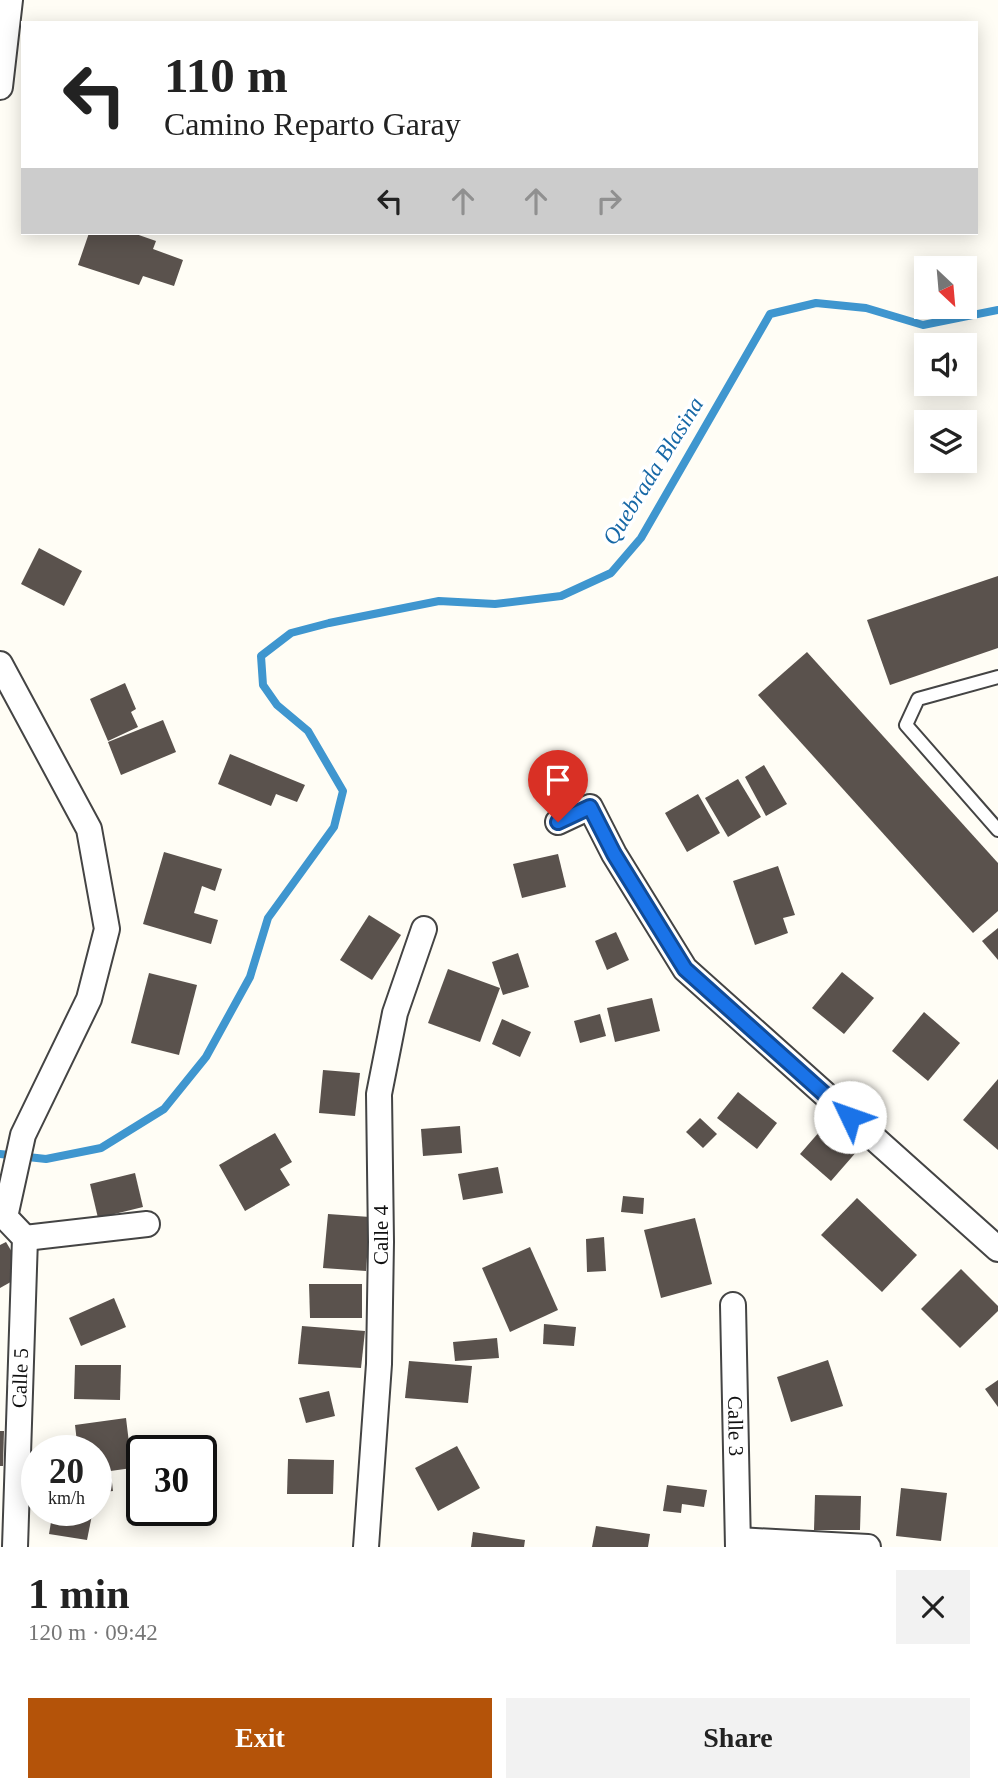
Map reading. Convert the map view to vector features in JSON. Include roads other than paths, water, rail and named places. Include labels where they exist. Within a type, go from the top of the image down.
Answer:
[{"type":"street","points":[[0,87],[10,0]]},
{"type":"street","points":[[0,664],[89,829],[107,929],[89,999],[22,1139],[2,1219],[25,1238],[147,1224]]},
{"type":"street","points":[[558,822],[590,807],[614,854],[685,969],[998,1249]]},
{"type":"street","name":"Calle 4","points":[[366,1547],[379,1364],[379,1094],[395,1013],[424,929]]},
{"type":"street","name":"Calle 5","points":[[15,1547],[25,1238]]},
{"type":"street","name":"Calle 3","points":[[733,1305],[738,1544]]},
{"type":"street","points":[[738,1544],[868,1547]]},
{"type":"lane","points":[[998,677],[918,699],[906,725],[998,830]]},
{"type":"waterway","name":"Quebrada Blasina","points":[[0,1154],[46,1159],[101,1148],[164,1109],[206,1057],[250,977],[268,918],[334,827],[343,791],[308,731],[277,705],[263,685],[261,656],[291,633],[329,623],[439,601],[495,604],[561,596],[611,573],[641,538],[770,314],[816,303],[866,308],[923,325],[998,310]]}]
